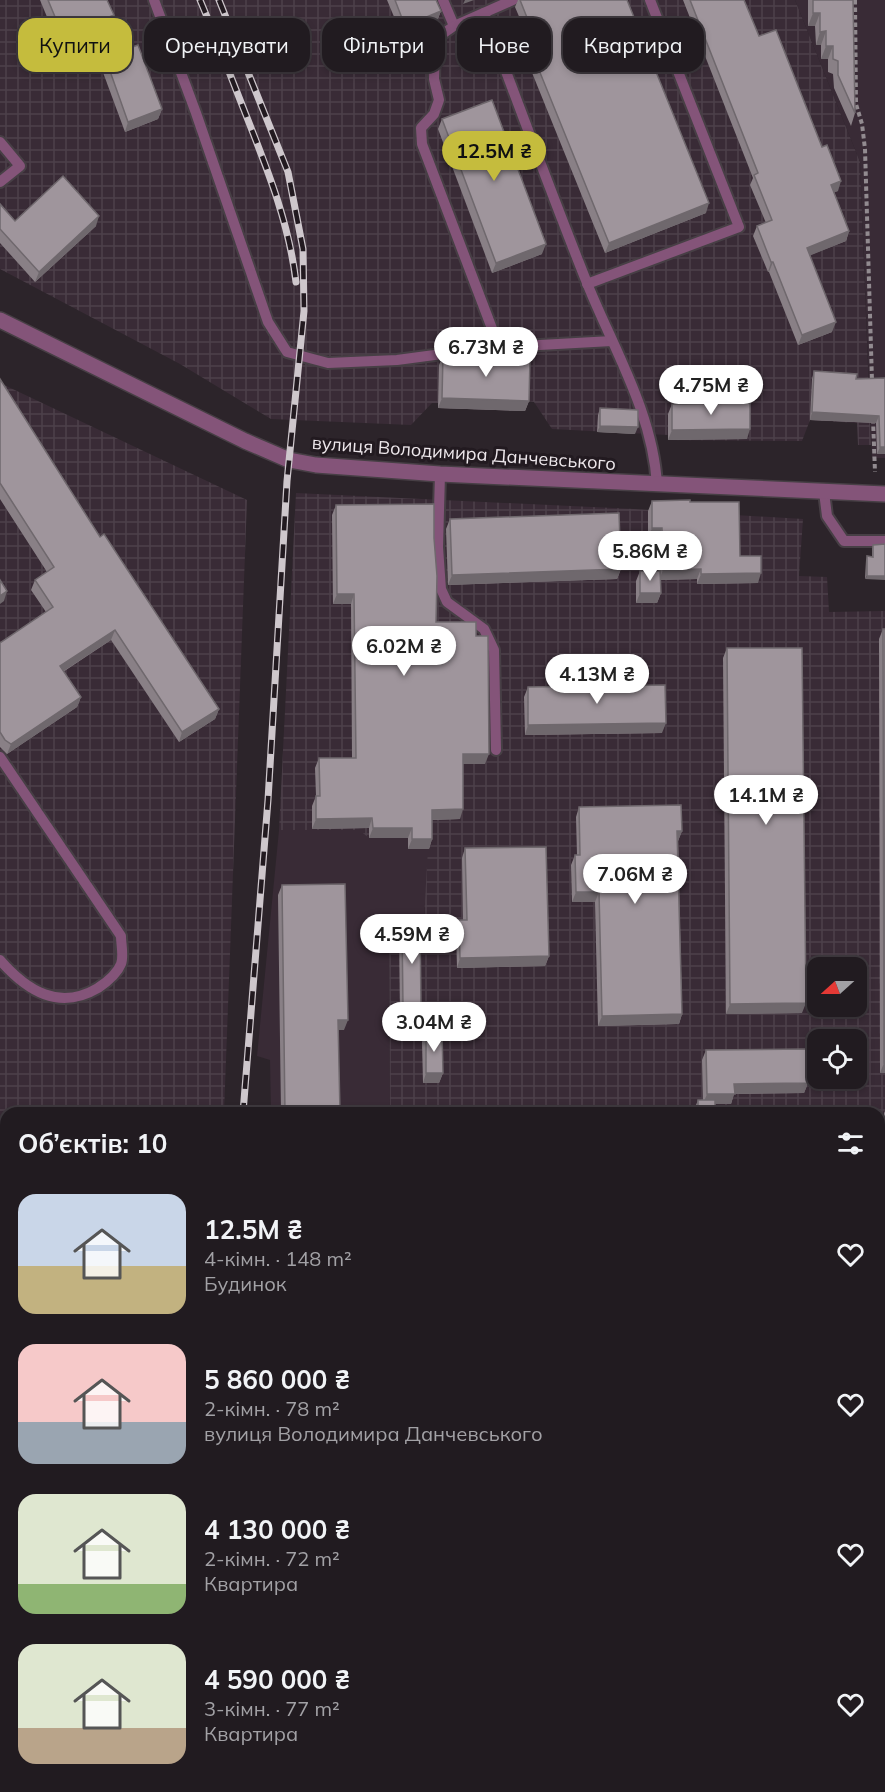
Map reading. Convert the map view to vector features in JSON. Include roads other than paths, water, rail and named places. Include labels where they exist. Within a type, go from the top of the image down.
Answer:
[{"type":"street","name":"вулиця Володимира Данчевського","points":[[0,320],[245,441],[289,460],[343,468],[440,474],[885,494]]},
{"type":"lane","points":[[154,0],[196,113],[268,322],[287,352],[328,363],[397,360],[500,347],[612,341]]},
{"type":"lane","points":[[443,0],[454,26]]},
{"type":"lane","points":[[500,347],[422,144],[421,128],[434,114],[439,100],[434,79],[435,48],[441,35],[454,26],[513,0]]},
{"type":"lane","points":[[587,284],[739,227],[650,0]]},
{"type":"lane","points":[[484,13],[587,284],[644,417],[656,463],[657,484]]},
{"type":"lane","points":[[0,142],[20,166],[0,182]]},
{"type":"lane","points":[[440,474],[438,547],[441,588],[447,602],[484,628],[494,650],[496,750]]},
{"type":"lane","points":[[824,492],[827,516],[844,541],[885,541]]},
{"type":"lane","points":[[0,757],[121,936],[121,964],[108,982],[86,995],[57,998],[33,991],[11,973],[0,960]]},
{"type":"railway","points":[[200,0],[277,197],[293,260],[296,282]]},
{"type":"railway","points":[[219,0],[288,172],[303,249],[304,311],[287,481],[268,800],[243,1107]]}]
